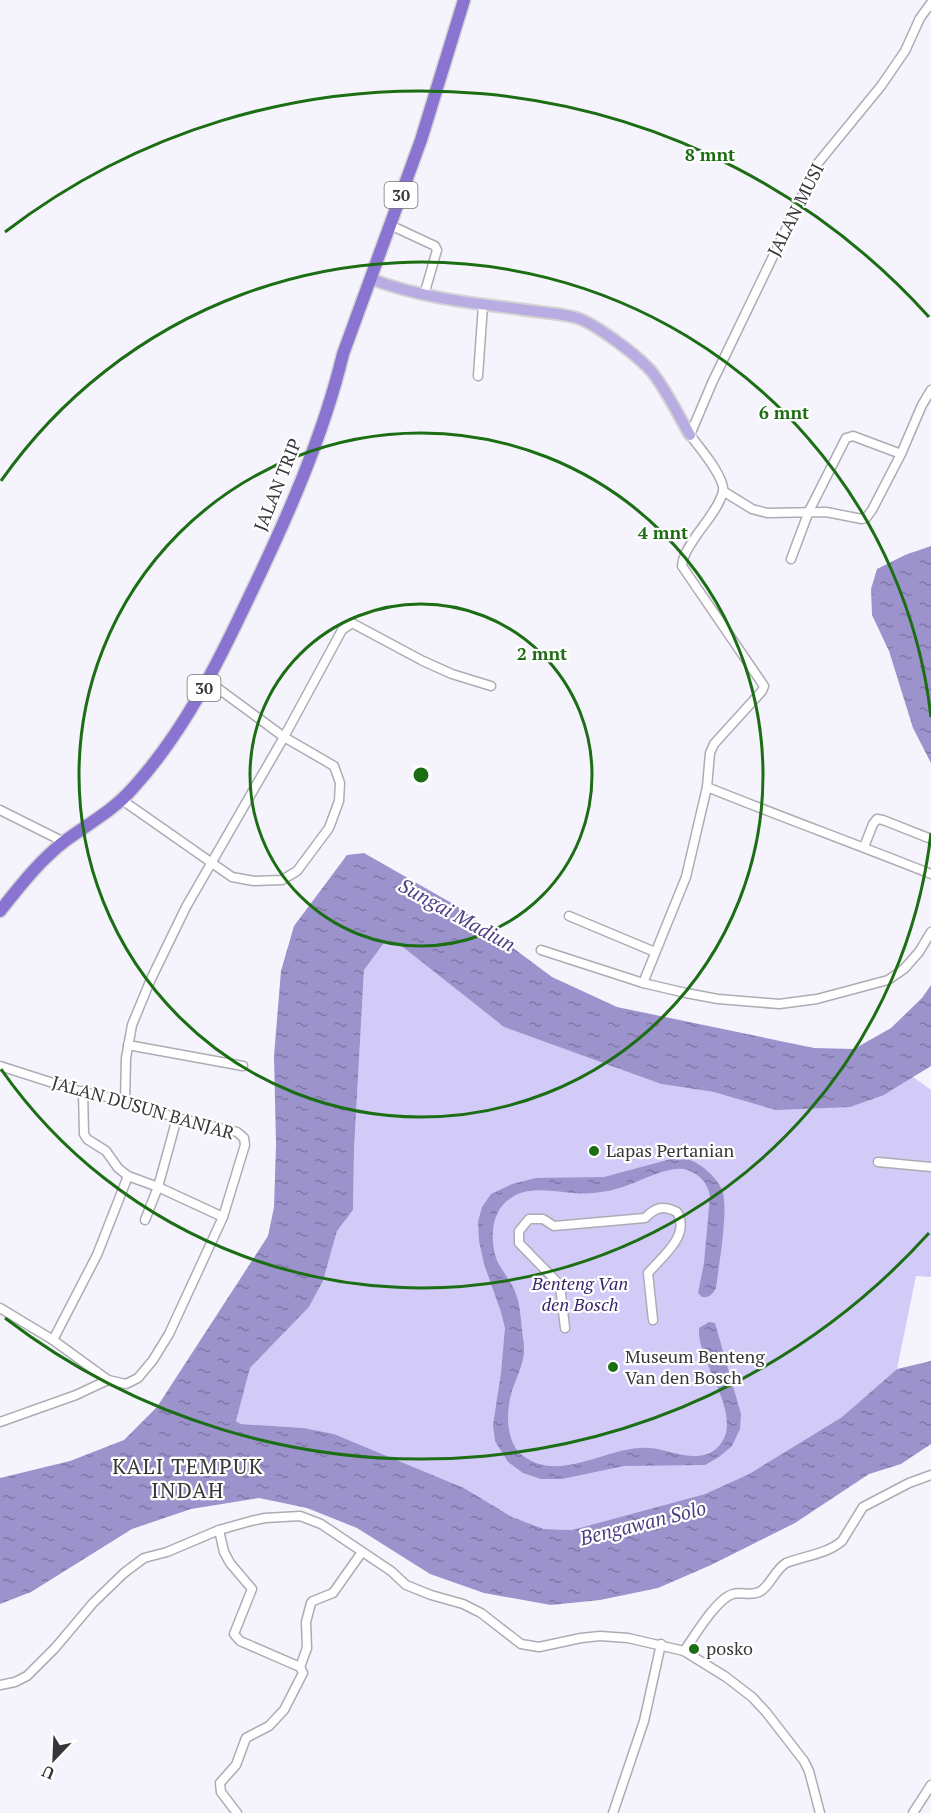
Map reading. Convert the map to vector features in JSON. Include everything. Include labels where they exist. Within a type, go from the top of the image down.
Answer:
[{"type":"highway","name":"JALAN TRIP","points":[[0,911],[29,875],[64,842],[122,800],[157,758],[208,681],[275,542],[335,388],[343,354],[421,140],[464,0]]},
{"type":"main road","points":[[371,279],[401,290],[424,295],[575,317],[597,329],[631,353],[654,375],[690,435]]},
{"type":"street","name":"JALAN MUSI","points":[[690,435],[712,383],[818,163],[881,86],[905,51],[920,18],[931,3]]},
{"type":"street","points":[[390,225],[435,246],[437,250],[424,295]]},
{"type":"street","points":[[478,376],[483,305]]},
{"type":"street","points":[[723,491],[752,509],[767,513],[826,512],[853,518],[866,518],[901,454],[931,390]]},
{"type":"street","points":[[643,983],[686,877],[707,787],[710,753],[714,744],[762,692],[764,686],[682,566],[686,552],[723,491],[718,473],[690,435]]},
{"type":"street","points":[[791,559],[809,512],[848,436],[861,438],[901,454]]},
{"type":"street","points":[[125,1101],[128,1046],[132,1025],[151,979],[186,907],[342,630],[352,623],[432,665],[491,686]]},
{"type":"street","points":[[122,800],[211,863],[239,879],[282,880],[297,871],[329,828],[339,801],[339,783],[334,766],[284,736],[208,681]]},
{"type":"street","points":[[707,787],[931,874]]},
{"type":"street","points":[[0,810],[64,842]]},
{"type":"street","points":[[864,847],[877,819],[931,839]]},
{"type":"street","points":[[569,916],[655,952]]},
{"type":"street","points":[[541,950],[643,983],[718,999],[779,1004],[817,999],[888,980],[898,975],[919,952],[931,932]]},
{"type":"street","points":[[128,1046],[243,1066]]},
{"type":"street","name":"JALAN DUSUN BANJAR","points":[[0,1066],[177,1118],[237,1132],[244,1138],[245,1144],[223,1216],[169,1334],[153,1360],[138,1378],[130,1383],[108,1380],[75,1395],[0,1422]]},
{"type":"street","points":[[83,1091],[83,1127],[86,1137],[103,1148],[118,1168],[128,1176],[223,1216]]},
{"type":"street","points":[[145,1220],[158,1187],[177,1118]]},
{"type":"street","points":[[878,1162],[931,1167]]},
{"type":"street","points":[[53,1340],[98,1255],[128,1176]]},
{"type":"street","points":[[565,1328],[560,1285],[519,1243],[519,1231],[529,1220],[543,1219],[554,1226],[645,1218],[653,1210],[661,1207],[677,1212],[682,1225],[679,1234],[648,1273],[653,1320]]},
{"type":"street","points":[[0,1308],[53,1340],[108,1380]]},
{"type":"street","points":[[684,1651],[713,1611],[729,1596],[734,1593],[758,1593],[781,1566],[827,1550],[842,1541],[863,1507],[909,1483],[931,1475]]},
{"type":"street","points":[[0,1685],[15,1682],[27,1676],[55,1648],[93,1603],[134,1564],[144,1558],[168,1552],[219,1530],[266,1518],[300,1516],[321,1524],[362,1551],[406,1585],[474,1609],[516,1641],[529,1646],[539,1647],[600,1636],[628,1638],[684,1651],[726,1677],[752,1697],[765,1712],[804,1761],[820,1813]]},
{"type":"street","points":[[219,1530],[224,1552],[230,1563],[252,1589],[234,1634],[235,1637],[300,1667],[303,1671],[284,1710],[269,1726],[246,1738],[236,1765],[220,1783],[221,1791],[237,1813]]},
{"type":"street","points":[[300,1667],[307,1648],[306,1622],[311,1603],[333,1593],[362,1551]]},
{"type":"street","points":[[613,1813],[644,1721],[661,1644]]},
{"type":"street","points":[[914,1813],[931,1785]]},
{"type":"green space","name":"Benteng Van den Bosch","points":[[384,943],[399,944],[504,1027],[661,1084],[714,1092],[884,1095],[913,1077],[931,1090],[931,1277],[916,1276],[897,1369],[842,1417],[749,1474],[705,1494],[572,1530],[544,1529],[512,1517],[464,1488],[334,1434],[304,1428],[241,1424],[236,1421],[250,1368],[309,1307],[323,1281],[337,1231],[353,1210],[364,970]]},
{"type":"water","points":[[931,546],[931,763],[913,728],[889,651],[872,615],[871,589],[877,569],[905,555]]},
{"type":"water","points":[[364,853],[455,905],[552,977],[617,1007],[814,1048],[854,1049],[891,1028],[922,998],[931,985],[931,1066],[884,1095],[850,1107],[776,1110],[714,1092],[661,1084],[504,1027],[399,944],[384,943],[364,970],[353,1210],[337,1231],[323,1281],[309,1307],[250,1368],[236,1421],[241,1424],[304,1428],[334,1434],[464,1488],[512,1517],[544,1529],[572,1530],[705,1494],[749,1474],[842,1417],[897,1369],[931,1361],[931,1444],[901,1464],[869,1474],[795,1523],[711,1565],[658,1588],[600,1600],[551,1605],[484,1593],[430,1574],[357,1528],[307,1508],[259,1498],[191,1509],[132,1529],[31,1592],[0,1604],[0,1478],[70,1461],[124,1440],[157,1407],[268,1236],[274,1207],[276,1145],[274,1056],[281,971],[294,926],[347,855]]},
{"type":"water","points":[[671,1159],[690,1160],[700,1165],[710,1173],[723,1193],[724,1226],[716,1288],[707,1297],[702,1297],[698,1293],[704,1263],[710,1196],[702,1179],[689,1170],[668,1170],[626,1186],[599,1192],[581,1194],[545,1190],[522,1193],[512,1198],[498,1211],[493,1231],[494,1252],[516,1294],[524,1345],[522,1362],[512,1391],[508,1425],[512,1442],[522,1455],[537,1463],[552,1466],[584,1462],[633,1449],[649,1448],[691,1456],[701,1456],[711,1452],[718,1447],[725,1435],[727,1421],[724,1405],[700,1342],[699,1328],[709,1322],[715,1323],[741,1414],[740,1429],[732,1446],[705,1465],[624,1466],[562,1479],[541,1479],[523,1473],[508,1462],[495,1441],[493,1425],[505,1328],[479,1241],[478,1222],[482,1207],[491,1194],[512,1184],[536,1178],[604,1177]]},
{"type":"place","name":"Lapas Pertanian","points":[[594,1151]]},
{"type":"place","name":"Museum Benteng Van den Bosch","points":[[613,1367]]},
{"type":"place","name":"posko","points":[[694,1649]]},
{"type":"district","name":"KALI TEMPUK INDAH","points":[[188,1479]]},
{"type":"water label","name":"Sungai Madiun","points":[[457,915]]},
{"type":"water label","name":"Bengawan Solo","points":[[643,1523]]}]
